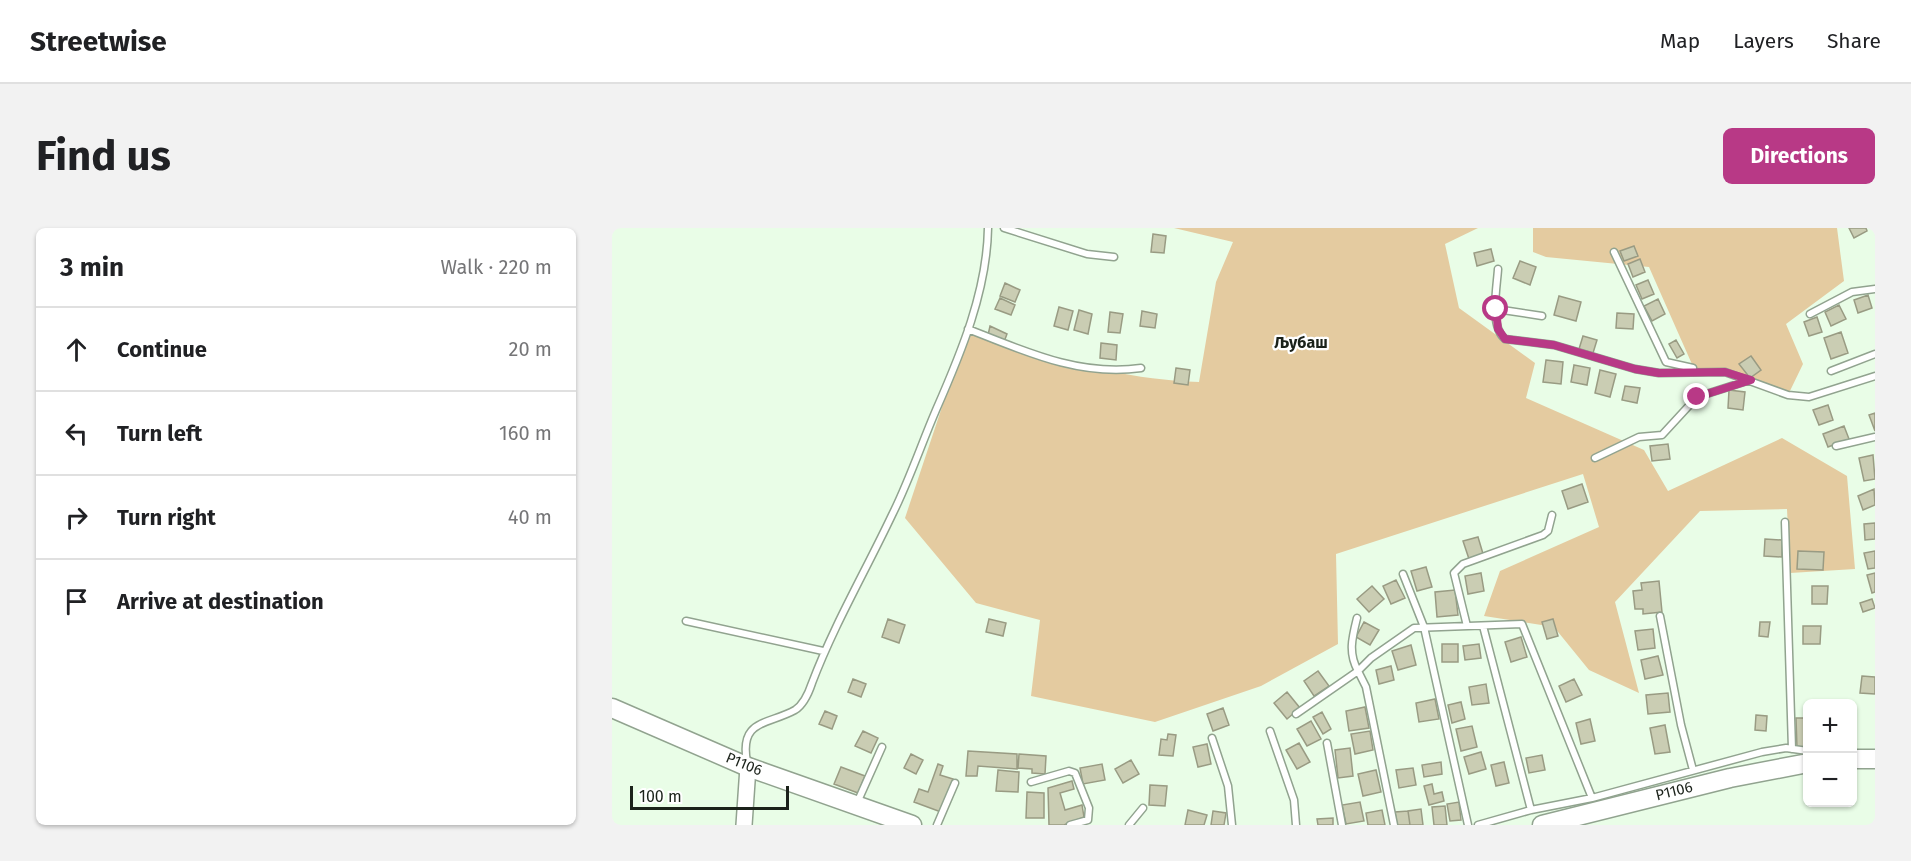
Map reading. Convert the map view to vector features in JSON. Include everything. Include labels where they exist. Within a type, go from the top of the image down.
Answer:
[{"type":"main road","name":"P1106","points":[[612,708],[748,766],[912,825]]},
{"type":"main road","points":[[1857,759],[1875,759]]},
{"type":"main road","name":"P1106","points":[[1542,825],[1730,778],[1803,764]]},
{"type":"street","points":[[744,825],[748,766]]},
{"type":"lane","points":[[748,766],[745,749],[748,735],[758,724],[795,709],[806,697],[823,651],[893,514],[968,329],[985,273],[988,228]]},
{"type":"lane","points":[[1004,228],[1087,254],[1114,257]]},
{"type":"lane","points":[[1614,252],[1666,362],[1712,371]]},
{"type":"lane","points":[[1498,269],[1496,309],[1498,329],[1505,339],[1554,345],[1635,369],[1659,373],[1725,372],[1788,395],[1809,396],[1875,376]]},
{"type":"lane","points":[[1810,314],[1852,292],[1875,289]]},
{"type":"lane","points":[[1496,309],[1542,316]]},
{"type":"lane","points":[[968,329],[1031,354],[1086,370],[1115,372],[1141,368]]},
{"type":"lane","points":[[1831,371],[1875,354]]},
{"type":"lane","points":[[1595,458],[1639,437],[1662,435],[1697,397],[1751,380]]},
{"type":"lane","points":[[1836,446],[1875,437]]},
{"type":"lane","points":[[1467,626],[1454,573],[1463,564],[1543,535],[1548,531],[1552,514]]},
{"type":"lane","points":[[1785,522],[1792,749]]},
{"type":"lane","points":[[1403,574],[1424,627],[1468,825]]},
{"type":"lane","points":[[1660,616],[1681,726],[1693,770]]},
{"type":"lane","points":[[1357,618],[1350,643],[1352,662],[1366,687],[1394,825]]},
{"type":"lane","points":[[686,621],[823,651]]},
{"type":"lane","points":[[1296,714],[1358,671],[1403,634],[1424,627],[1522,624],[1592,798]]},
{"type":"lane","points":[[1483,626],[1531,810]]},
{"type":"lane","points":[[1270,731],[1294,800],[1296,825]]},
{"type":"lane","points":[[1212,738],[1228,786],[1232,825]]},
{"type":"lane","points":[[1327,742],[1342,825]]},
{"type":"lane","points":[[855,806],[882,747]]},
{"type":"lane","points":[[1478,825],[1531,810],[1592,798],[1762,752],[1792,749],[1803,750]]},
{"type":"lane","points":[[1031,782],[1069,771],[1075,773],[1089,808],[1088,820],[1070,825]]},
{"type":"lane","points":[[937,825],[955,783]]},
{"type":"lane","points":[[1129,825],[1143,808]]},
{"type":"shaded area","points":[[1174,228],[1478,228],[1445,244],[1459,308],[1535,363],[1526,398],[1644,450],[1668,491],[1782,438],[1847,476],[1855,569],[1790,573],[1787,509],[1700,511],[1615,602],[1639,693],[1589,670],[1554,627],[1484,616],[1500,571],[1599,527],[1583,474],[1336,554],[1338,644],[1261,686],[1155,722],[1031,696],[1040,620],[976,603],[905,518],[968,329],[1024,349],[1081,365],[1140,376],[1199,382],[1216,282],[1233,242]]},
{"type":"shaded area","points":[[1533,228],[1837,228],[1844,281],[1786,324],[1803,364],[1788,395],[1738,375],[1695,371],[1649,267],[1546,257],[1533,252]]},
{"type":"building","points":[[1849,228],[1866,228],[1867,231],[1854,238]]},
{"type":"building","points":[[1153,234],[1166,236],[1164,253],[1151,252]]},
{"type":"building","points":[[1634,246],[1638,256],[1624,261],[1620,251]]},
{"type":"building","points":[[1491,249],[1494,261],[1477,266],[1474,253]]},
{"type":"building","points":[[1640,259],[1645,272],[1633,277],[1628,264]]},
{"type":"building","points":[[1520,261],[1536,267],[1530,285],[1513,278]]},
{"type":"building","points":[[1648,280],[1654,294],[1642,299],[1636,285]]},
{"type":"building","points":[[1005,283],[1020,290],[1015,302],[1000,296]]},
{"type":"building","points":[[1868,295],[1872,308],[1858,313],[1854,300]]},
{"type":"building","points":[[1559,296],[1581,302],[1576,321],[1554,315]]},
{"type":"building","points":[[1000,298],[1015,305],[1011,315],[995,309]]},
{"type":"building","points":[[1658,299],[1665,314],[1652,321],[1644,306]]},
{"type":"building","points":[[1839,305],[1846,319],[1831,326],[1825,312]]},
{"type":"building","points":[[1059,307],[1073,311],[1068,330],[1054,326]]},
{"type":"building","points":[[1079,310],[1092,314],[1088,334],[1074,330]]},
{"type":"building","points":[[1142,311],[1157,314],[1155,328],[1140,326]]},
{"type":"building","points":[[1110,312],[1123,314],[1120,333],[1108,332]]},
{"type":"building","points":[[1617,313],[1634,314],[1633,329],[1616,328]]},
{"type":"building","points":[[1817,317],[1822,332],[1809,336],[1804,322]]},
{"type":"building","points":[[990,326],[1007,334],[1004,342],[988,335]]},
{"type":"building","points":[[1841,332],[1848,353],[1831,359],[1824,338]]},
{"type":"building","points":[[1583,336],[1597,340],[1593,353],[1579,349]]},
{"type":"building","points":[[1676,340],[1684,354],[1677,358],[1669,344]]},
{"type":"building","points":[[1101,343],[1117,345],[1116,360],[1100,358]]},
{"type":"building","points":[[1751,356],[1761,370],[1750,378],[1739,364]]},
{"type":"building","points":[[1546,360],[1563,362],[1561,384],[1543,382]]},
{"type":"building","points":[[1574,365],[1590,368],[1587,385],[1571,382]]},
{"type":"building","points":[[1176,368],[1190,370],[1188,385],[1174,383]]},
{"type":"building","points":[[1600,370],[1616,374],[1610,397],[1595,393]]},
{"type":"building","points":[[1625,386],[1640,388],[1637,403],[1622,400]]},
{"type":"building","points":[[1729,390],[1745,392],[1743,410],[1728,408]]},
{"type":"building","points":[[1828,405],[1833,420],[1819,425],[1813,410]]},
{"type":"building","points":[[1875,413],[1875,431],[1869,415]]},
{"type":"building","points":[[1844,426],[1849,439],[1828,447],[1823,434]]},
{"type":"building","points":[[1668,444],[1670,459],[1652,461],[1650,446]]},
{"type":"building","points":[[1873,455],[1875,479],[1864,481],[1859,458]]},
{"type":"building","points":[[1582,484],[1588,502],[1568,509],[1562,491]]},
{"type":"building","points":[[1874,489],[1875,505],[1863,510],[1858,496]]},
{"type":"building","points":[[1875,523],[1875,539],[1865,540],[1864,524]]},
{"type":"building","points":[[1478,537],[1484,557],[1470,562],[1463,541]]},
{"type":"building","points":[[1765,539],[1782,540],[1782,557],[1764,556]]},
{"type":"building","points":[[1798,551],[1824,552],[1823,570],[1797,569]]},
{"type":"building","points":[[1875,551],[1875,568],[1868,569],[1864,553]]},
{"type":"building","points":[[1426,567],[1432,587],[1417,591],[1411,571]]},
{"type":"building","points":[[1481,573],[1484,591],[1468,594],[1465,576]]},
{"type":"building","points":[[1875,573],[1875,592],[1872,593],[1867,575]]},
{"type":"building","points":[[1396,580],[1405,598],[1391,604],[1383,586]]},
{"type":"building","points":[[1659,581],[1662,612],[1643,614],[1643,609],[1635,609],[1633,591],[1642,590],[1641,583]]},
{"type":"building","points":[[1372,586],[1384,599],[1369,612],[1357,599]]},
{"type":"building","points":[[1812,586],[1828,586],[1827,604],[1812,604]]},
{"type":"building","points":[[1455,590],[1458,615],[1437,617],[1435,592]]},
{"type":"building","points":[[1872,599],[1875,608],[1863,612],[1860,603]]},
{"type":"building","points":[[888,619],[905,625],[899,643],[882,637]]},
{"type":"building","points":[[989,619],[1006,623],[1003,636],[986,632]]},
{"type":"building","points":[[1553,619],[1558,636],[1547,639],[1542,622]]},
{"type":"building","points":[[1364,622],[1379,630],[1370,645],[1356,637]]},
{"type":"building","points":[[1760,622],[1770,622],[1768,637],[1759,636]]},
{"type":"building","points":[[1803,626],[1821,626],[1820,644],[1803,644]]},
{"type":"building","points":[[1653,629],[1655,648],[1638,650],[1635,631]]},
{"type":"building","points":[[1521,637],[1527,657],[1511,662],[1505,642]]},
{"type":"building","points":[[1442,644],[1458,644],[1458,662],[1442,662]]},
{"type":"building","points":[[1479,644],[1481,658],[1465,660],[1463,646]]},
{"type":"building","points":[[1411,645],[1416,665],[1398,670],[1392,651]]},
{"type":"building","points":[[1658,656],[1663,675],[1645,679],[1641,660]]},
{"type":"building","points":[[1391,666],[1394,680],[1379,684],[1376,670]]},
{"type":"building","points":[[1318,671],[1329,686],[1314,696],[1304,681]]},
{"type":"building","points":[[1862,676],[1875,677],[1875,694],[1860,693]]},
{"type":"building","points":[[853,679],[866,684],[861,697],[848,692]]},
{"type":"building","points":[[1574,679],[1582,695],[1566,702],[1559,686]]},
{"type":"building","points":[[1486,684],[1489,703],[1472,705],[1469,687]]},
{"type":"building","points":[[1287,692],[1300,708],[1287,719],[1274,703]]},
{"type":"building","points":[[1668,693],[1670,712],[1648,714],[1646,695]]},
{"type":"building","points":[[1435,699],[1439,719],[1419,722],[1416,703]]},
{"type":"building","points":[[1461,702],[1465,719],[1452,723],[1448,705]]},
{"type":"building","points":[[1365,707],[1369,728],[1349,731],[1346,711]]},
{"type":"building","points":[[1223,708],[1229,725],[1213,731],[1207,714]]},
{"type":"building","points":[[825,711],[837,716],[832,729],[819,724]]},
{"type":"building","points":[[1322,712],[1331,729],[1323,734],[1313,717]]},
{"type":"building","points":[[1756,715],[1767,716],[1766,731],[1755,730]]},
{"type":"building","points":[[1796,718],[1803,718],[1803,748],[1797,748]]},
{"type":"building","points":[[1590,719],[1595,741],[1581,744],[1576,723]]},
{"type":"building","points":[[1311,721],[1321,739],[1307,746],[1297,729]]},
{"type":"building","points":[[1665,725],[1670,752],[1655,754],[1650,728]]},
{"type":"building","points":[[1472,726],[1477,747],[1461,751],[1456,729]]},
{"type":"building","points":[[863,731],[878,738],[871,753],[855,746]]},
{"type":"building","points":[[1370,731],[1373,750],[1355,754],[1351,734]]},
{"type":"building","points":[[1168,734],[1176,735],[1173,756],[1159,755],[1161,739],[1167,740]]},
{"type":"building","points":[[1299,743],[1310,762],[1297,769],[1286,750]]},
{"type":"building","points":[[1207,744],[1211,764],[1198,767],[1193,747]]},
{"type":"building","points":[[1350,748],[1353,776],[1338,778],[1335,750]]},
{"type":"building","points":[[968,751],[1017,754],[1017,769],[978,766],[977,776],[966,776]]},
{"type":"building","points":[[1481,752],[1486,769],[1469,774],[1464,757]]},
{"type":"building","points":[[911,754],[923,760],[916,774],[904,768]]},
{"type":"building","points":[[1019,754],[1046,756],[1045,774],[1032,773],[1032,769],[1018,768]]},
{"type":"building","points":[[1542,755],[1545,770],[1529,773],[1526,758]]},
{"type":"building","points":[[1131,760],[1139,774],[1123,783],[1115,769]]},
{"type":"building","points":[[1441,762],[1442,774],[1424,777],[1422,765]]},
{"type":"building","points":[[1504,762],[1509,783],[1496,786],[1491,765]]},
{"type":"building","points":[[938,764],[943,766],[940,775],[953,779],[941,812],[914,802],[919,789],[928,792]]},
{"type":"building","points":[[1102,764],[1105,780],[1083,784],[1080,768]]},
{"type":"building","points":[[841,767],[865,776],[858,793],[834,784]]},
{"type":"building","points":[[1413,768],[1416,785],[1399,788],[1396,770]]},
{"type":"building","points":[[998,770],[1019,772],[1018,792],[996,791]]},
{"type":"building","points":[[1376,770],[1381,792],[1363,796],[1358,774]]},
{"type":"building","points":[[1072,781],[1074,789],[1060,793],[1065,810],[1082,805],[1084,817],[1064,825],[1049,825],[1048,788]]},
{"type":"building","points":[[1432,784],[1434,794],[1442,792],[1444,801],[1429,805],[1424,786]]},
{"type":"building","points":[[1150,785],[1167,786],[1165,806],[1149,805]]},
{"type":"building","points":[[1027,792],[1044,793],[1044,818],[1026,818]]},
{"type":"building","points":[[1360,802],[1364,821],[1346,824],[1342,805]]},
{"type":"building","points":[[1459,802],[1461,820],[1450,821],[1447,804]]},
{"type":"building","points":[[1445,806],[1447,825],[1434,825],[1432,807]]},
{"type":"building","points":[[1421,809],[1423,825],[1410,825],[1408,811]]},
{"type":"building","points":[[1188,810],[1207,815],[1204,825],[1185,825]]},
{"type":"building","points":[[1382,810],[1385,825],[1368,825],[1366,813]]},
{"type":"building","points":[[1213,811],[1226,813],[1224,825],[1211,825]]},
{"type":"building","points":[[1408,811],[1410,825],[1397,825],[1395,812]]},
{"type":"building","points":[[1333,818],[1333,825],[1318,825],[1317,819]]},
{"type":"district","name":"Љубаш","points":[[1301,342]]},
{"type":"route","points":[[1496,309],[1498,329],[1500,335],[1505,339],[1554,345],[1608,359],[1635,369],[1659,373],[1725,372],[1751,380],[1697,397]]}]
